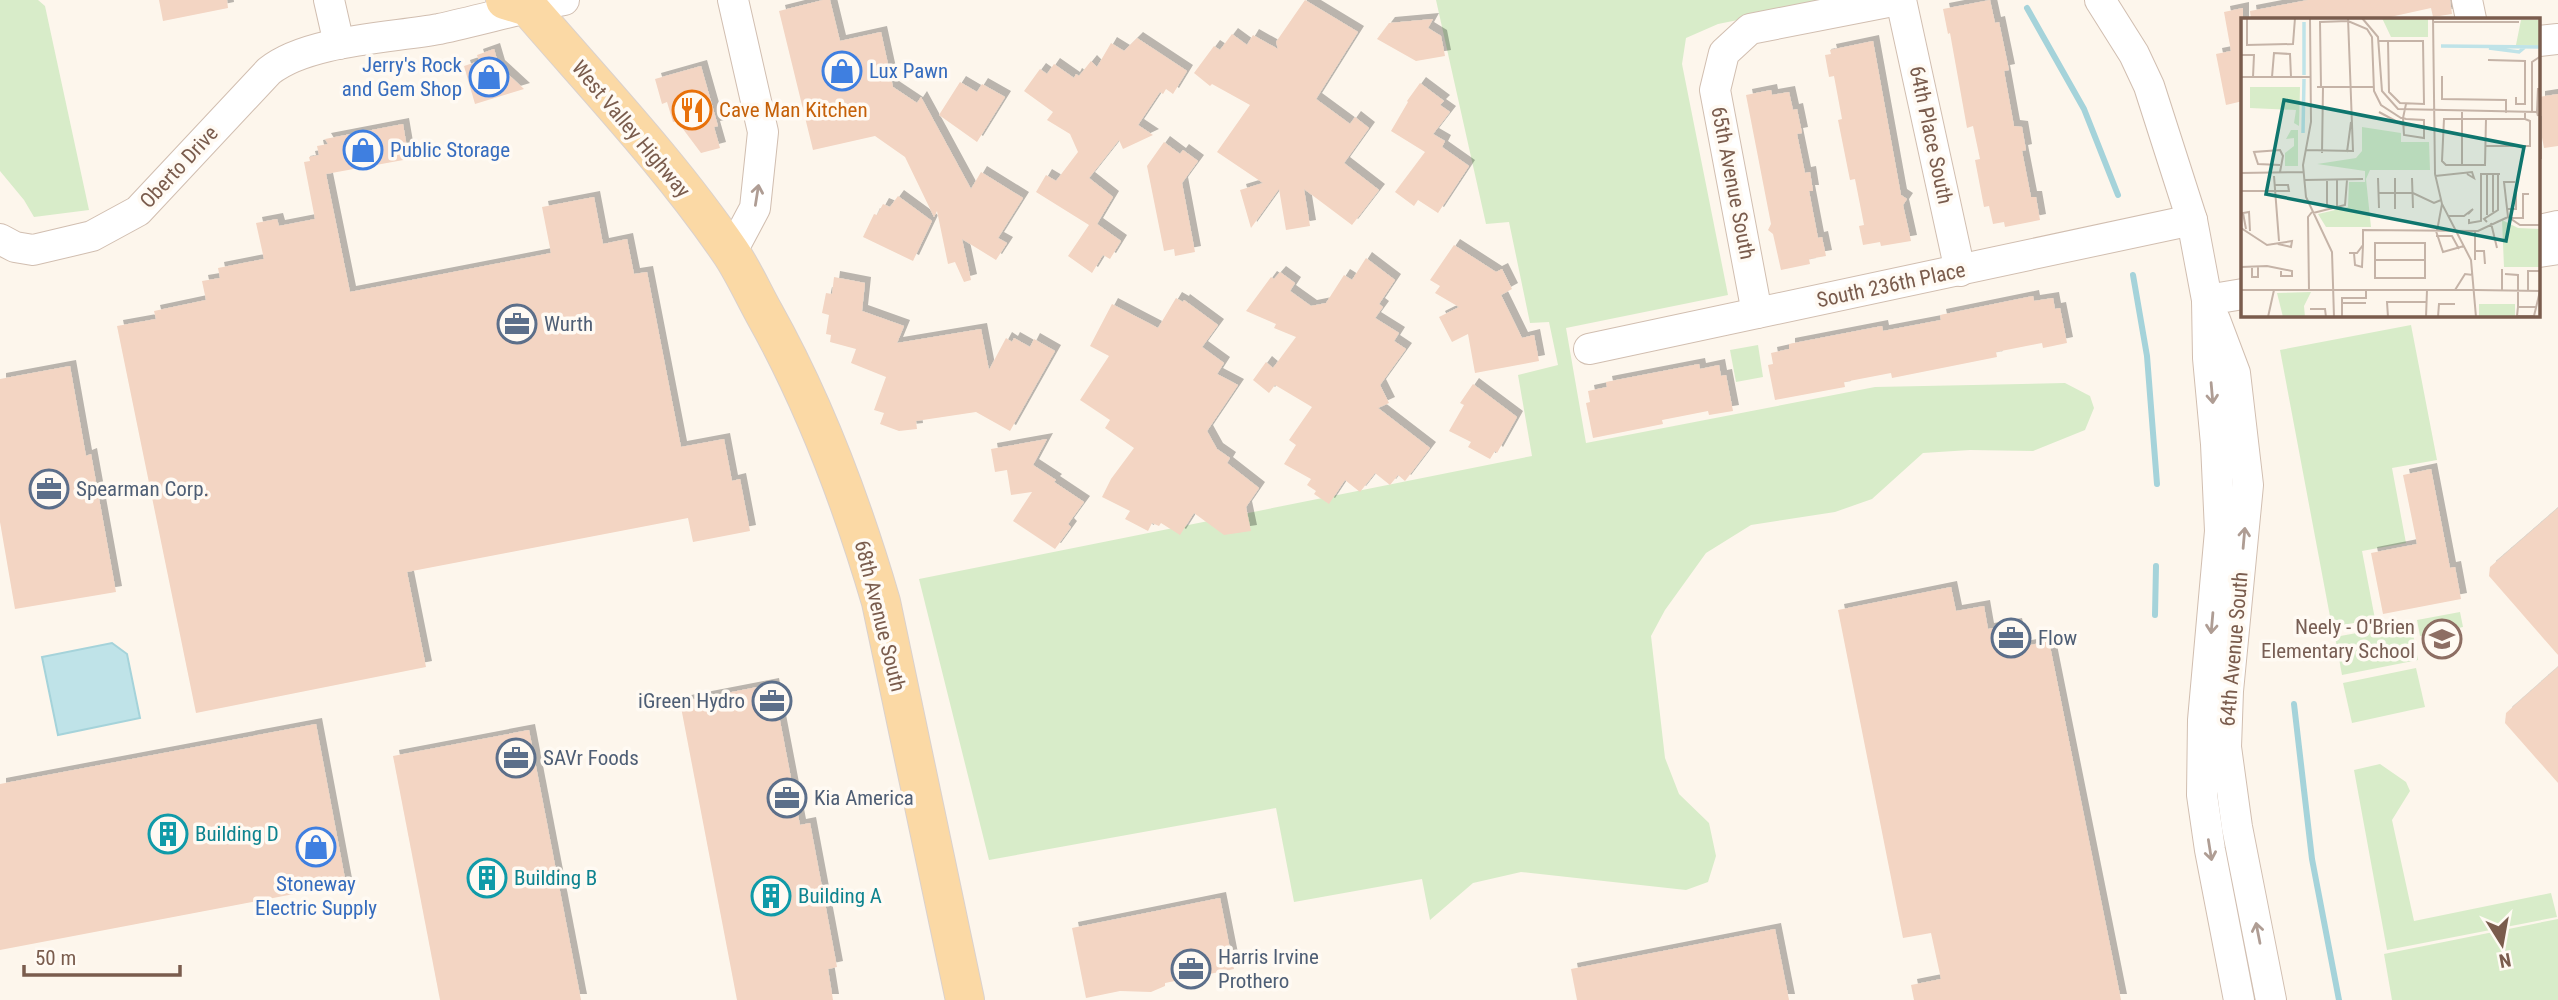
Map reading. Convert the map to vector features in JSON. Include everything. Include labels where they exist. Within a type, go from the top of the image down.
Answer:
[{"type":"main road","name":"West Valley Highway","points":[[531,2],[647,144],[731,253]]},
{"type":"main road","name":"68th Avenue South","points":[[731,253],[786,352],[818,425],[864,547],[881,602],[965,1000]]},
{"type":"street","points":[[329,0],[339,44]]},
{"type":"street","points":[[731,253],[755,208],[762,132],[733,0]]},
{"type":"street","name":"65th Avenue South","points":[[1758,313],[1715,90],[1724,53],[1750,29],[1900,0]]},
{"type":"street","name":"64th Place South","points":[[1900,0],[1960,271]]},
{"type":"street","name":"64th Avenue South","points":[[2100,0],[2134,54],[2149,86],[2192,220],[2207,300],[2208,358],[2220,531],[2203,720],[2202,795],[2239,1000]]},
{"type":"street","points":[[2467,0],[2471,18]]},
{"type":"street","name":"Oberto Drive","points":[[0,239],[15,247],[33,250],[92,236],[138,211],[269,71],[286,60],[339,44],[440,29],[531,2]]},
{"type":"street","points":[[2540,41],[2558,38]]},
{"type":"street","name":"South 236th Place","points":[[1589,349],[2192,220]]},
{"type":"street","points":[[2540,230],[2558,226]]},
{"type":"street","points":[[2540,252],[2558,248]]},
{"type":"street","points":[[2207,300],[2241,294]]},
{"type":"street","name":"64th Avenue South","points":[[2207,300],[2235,373],[2248,485],[2228,691],[2226,747],[2237,827],[2271,1000]]},
{"type":"green space","points":[[0,0],[38,0],[45,6],[89,210],[34,217],[0,171]]},
{"type":"green space","points":[[1436,0],[1837,0],[1718,24],[1686,38],[1682,64],[1728,295],[1566,328],[1586,443],[1875,387],[2065,383],[2090,396],[2094,408],[2085,430],[2033,451],[1970,450],[1923,453],[1872,499],[1835,512],[1751,525],[1706,553],[1665,610],[1651,636],[1665,758],[1679,794],[1709,823],[1716,856],[1708,882],[1686,890],[1521,872],[1473,883],[1430,920],[1422,879],[1294,902],[1276,808],[989,860],[919,579],[1532,456],[1518,375],[1558,365],[1549,322],[1530,323],[1509,222],[1486,224]]},
{"type":"green space","points":[[2411,325],[2437,460],[2392,468],[2406,543],[2362,551],[2375,619],[2332,627],[2280,350]]},
{"type":"green space","points":[[1758,345],[1763,377],[1736,382],[1730,350]]},
{"type":"green space","points":[[2460,612],[2463,627],[2420,636],[2417,620]]},
{"type":"green space","points":[[2411,623],[2418,660],[2342,675],[2335,637]]},
{"type":"green space","points":[[2416,668],[2425,707],[2352,723],[2343,683]]},
{"type":"green space","points":[[2380,764],[2406,782],[2410,791],[2392,820],[2414,921],[2551,893],[2557,917],[2387,950],[2354,770]]},
{"type":"green space","points":[[2558,919],[2558,1000],[2392,1000],[2384,954]]},
{"type":"water","points":[[112,643],[127,654],[140,718],[58,735],[42,657]]},
{"type":"building","points":[[159,0],[227,0],[228,8],[163,21]]},
{"type":"building","points":[[830,0],[840,41],[881,32],[893,87],[917,103],[921,97],[971,189],[981,172],[1023,198],[998,238],[1007,243],[996,260],[962,239],[971,280],[964,282],[955,262],[948,264],[937,211],[934,217],[905,157],[875,136],[813,150],[779,11]]},
{"type":"building","points":[[1305,0],[1358,32],[1316,99],[1350,124],[1355,117],[1369,128],[1344,163],[1379,190],[1352,225],[1304,189],[1310,226],[1286,230],[1279,189],[1251,228],[1240,190],[1263,183],[1217,152],[1250,105],[1212,84],[1210,86],[1194,73],[1214,46],[1220,50],[1232,34],[1247,45],[1253,35],[1278,49],[1276,42]]},
{"type":"building","points":[[1990,0],[1995,23],[1999,22],[2009,70],[2004,71],[2014,126],[2022,127],[2026,150],[2022,151],[2031,197],[2036,197],[2040,220],[2005,227],[2004,222],[1993,224],[1989,206],[1984,207],[1975,160],[1980,159],[1973,126],[1967,128],[1950,33],[1948,34],[1943,9]]},
{"type":"building","points":[[2308,0],[2450,0],[2452,14],[2433,17],[2431,8],[2386,18],[2251,18],[2250,11]]},
{"type":"building","points":[[2243,8],[2241,101],[2226,105],[2216,54],[2231,51],[2224,12]]},
{"type":"building","points":[[1433,19],[1428,28],[1441,36],[1445,56],[1416,61],[1377,39],[1389,23]]},
{"type":"building","points":[[1137,38],[1187,71],[1173,94],[1166,89],[1163,94],[1160,92],[1138,125],[1153,135],[1123,149],[1119,140],[1089,178],[1113,197],[1097,224],[1121,241],[1110,259],[1103,255],[1092,273],[1068,256],[1089,225],[1036,192],[1046,175],[1056,181],[1078,152],[1070,134],[1047,120],[1053,112],[1024,91],[1040,69],[1047,74],[1054,64],[1074,78],[1076,74],[1079,76],[1091,61],[1097,67],[1111,43],[1124,51]]},
{"type":"building","points":[[1873,41],[1901,195],[1907,199],[1903,205],[1911,241],[1881,246],[1880,242],[1863,245],[1859,226],[1864,225],[1855,179],[1850,180],[1838,120],[1842,119],[1834,76],[1829,77],[1825,55],[1831,54],[1830,50]]},
{"type":"building","name":"Jerry's Rock and Gem Shop","points":[[494,49],[499,66],[524,89],[475,104],[464,66],[479,61],[477,55]]},
{"type":"building","name":"Cave Man Kitchen","points":[[701,66],[718,126],[714,127],[720,148],[701,153],[677,121],[673,122],[667,102],[662,104],[655,79]]},
{"type":"building","points":[[960,82],[977,92],[982,84],[1005,97],[977,142],[939,115]]},
{"type":"building","points":[[1420,83],[1444,101],[1440,105],[1450,112],[1433,134],[1445,141],[1442,147],[1469,166],[1438,213],[1418,200],[1414,206],[1395,192],[1425,152],[1391,131]]},
{"type":"building","points":[[1771,90],[1772,95],[1789,92],[1793,110],[1797,109],[1802,133],[1797,134],[1805,173],[1810,172],[1813,191],[1809,191],[1818,238],[1822,237],[1826,256],[1809,259],[1810,264],[1781,270],[1773,234],[1768,230],[1771,224],[1746,95]]},
{"type":"building","points":[[2558,94],[2558,146],[2544,148],[2540,127],[2540,97]]},
{"type":"building","points":[[403,124],[409,159],[326,174],[350,292],[551,253],[542,207],[594,197],[603,244],[627,239],[634,274],[647,272],[681,447],[724,439],[732,481],[740,479],[750,531],[693,542],[688,518],[407,572],[426,667],[196,713],[117,326],[156,319],[154,311],[206,300],[202,281],[220,278],[218,268],[264,259],[256,223],[277,219],[279,226],[315,219],[304,162],[310,161],[309,157],[319,155],[317,146],[328,144],[325,139]]},
{"type":"building","points":[[1164,142],[1180,154],[1183,150],[1198,161],[1182,183],[1195,252],[1175,256],[1174,249],[1164,251],[1147,166]]},
{"type":"building","points":[[898,196],[932,221],[913,261],[863,237],[874,214],[877,215],[883,204],[890,207]]},
{"type":"building","points":[[1454,245],[1496,272],[1502,269],[1512,289],[1501,295],[1522,338],[1534,335],[1539,361],[1475,373],[1468,334],[1452,342],[1439,317],[1459,307],[1435,293],[1440,286],[1430,280]]},
{"type":"building","points":[[1366,258],[1395,280],[1379,304],[1383,307],[1375,318],[1399,333],[1394,341],[1406,349],[1380,385],[1389,403],[1378,408],[1430,448],[1405,481],[1398,475],[1390,485],[1375,473],[1360,492],[1345,480],[1329,504],[1314,494],[1316,491],[1307,485],[1311,479],[1284,464],[1296,445],[1289,440],[1312,407],[1275,385],[1269,393],[1253,380],[1266,362],[1273,368],[1296,337],[1274,328],[1276,324],[1246,311],[1271,277],[1274,279],[1280,272],[1295,283],[1290,291],[1311,306],[1326,303],[1344,275],[1352,280]]},
{"type":"building","points":[[834,277],[865,283],[862,311],[904,326],[897,343],[981,329],[989,370],[1006,338],[1012,342],[1014,338],[1030,347],[1034,339],[1055,351],[1010,431],[976,412],[916,421],[917,429],[899,431],[880,424],[884,413],[874,410],[886,377],[851,363],[856,349],[830,342],[831,335],[826,334],[829,315],[822,313],[826,293],[832,294]]},
{"type":"building","points":[[2033,296],[2034,301],[2053,298],[2055,309],[2060,308],[2067,343],[2043,348],[2042,343],[1996,352],[1997,357],[1892,378],[1891,373],[1844,382],[1845,387],[1775,400],[1768,365],[1773,364],[1771,353],[1789,349],[1789,344],[1882,326],[1883,331],[1941,320],[1940,315]]},
{"type":"building","points":[[1176,298],[1183,302],[1184,300],[1218,325],[1202,347],[1224,363],[1217,374],[1238,385],[1207,431],[1217,449],[1230,458],[1227,463],[1259,488],[1246,507],[1251,531],[1224,535],[1194,513],[1180,535],[1161,523],[1159,526],[1152,523],[1148,531],[1125,519],[1130,511],[1102,497],[1111,479],[1134,448],[1105,428],[1110,420],[1080,400],[1109,356],[1090,346],[1112,304],[1158,328]]},
{"type":"building","points":[[1699,364],[1700,369],[1719,365],[1721,376],[1726,375],[1733,411],[1709,415],[1708,411],[1662,420],[1663,424],[1593,438],[1586,403],[1590,402],[1588,391],[1607,387],[1606,382]]},
{"type":"building","name":"Spearman Corp.","points":[[70,366],[86,456],[91,454],[116,592],[15,609],[0,522],[0,379]]},
{"type":"building","points":[[1473,384],[1517,417],[1497,453],[1495,451],[1490,459],[1468,447],[1471,442],[1449,431],[1464,405],[1460,403]]},
{"type":"building","points":[[1047,439],[1033,465],[1084,502],[1055,549],[1013,521],[1032,492],[1011,495],[1007,470],[995,472],[991,449]]},
{"type":"building","points":[[2431,469],[2450,568],[2455,567],[2461,599],[2383,614],[2371,553],[2417,544],[2403,475]]},
{"type":"building","points":[[2558,508],[2558,655],[2489,576],[2490,567]]},
{"type":"building","points":[[1951,587],[1956,611],[1984,606],[1988,629],[2016,624],[2021,647],[2049,641],[2121,1000],[1914,1000],[1911,985],[1941,979],[1931,933],[1903,938],[1838,610]]},
{"type":"building","points":[[2558,667],[2558,783],[2505,723],[2506,713]]},
{"type":"building","name":"Building A","points":[[773,684],[800,825],[810,823],[837,967],[828,969],[833,1000],[737,1000],[680,702]]},
{"type":"building","name":"Building D","points":[[316,724],[346,884],[0,950],[0,784]]},
{"type":"building","name":"Building B","points":[[529,730],[581,1000],[440,1000],[393,756]]},
{"type":"building","points":[[1220,898],[1234,969],[1165,983],[1165,986],[1151,992],[1120,991],[1086,998],[1072,928]]},
{"type":"building","points":[[1775,929],[1789,1000],[1577,1000],[1571,969]]},
{"type":"waterway","points":[[2027,8],[2084,109],[2118,195]]},
{"type":"waterway","points":[[2133,275],[2147,356],[2157,484]]},
{"type":"waterway","points":[[2155,615],[2156,566]]},
{"type":"waterway","points":[[2294,704],[2312,859],[2339,1000]]},
{"type":"place","name":"Lux Pawn","points":[[842,71]]},
{"type":"place","name":"Jerry's Rock and Gem Shop","points":[[489,77]]},
{"type":"place","name":"Cave Man Kitchen","points":[[692,110]]},
{"type":"place","name":"Public Storage","points":[[363,150]]},
{"type":"place","name":"Wurth","points":[[517,324]]},
{"type":"place","name":"Spearman Corp.","points":[[49,489]]},
{"type":"place","name":"Flow","points":[[2011,638]]},
{"type":"place","name":"Neely - O'Brien Elementary School","points":[[2442,639]]},
{"type":"place","name":"iGreen Hydro","points":[[772,701]]},
{"type":"place","name":"SAVr Foods","points":[[516,758]]},
{"type":"place","name":"Kia America","points":[[787,798]]},
{"type":"place","name":"Building D","points":[[168,834]]},
{"type":"place","name":"Stoneway Electric Supply","points":[[316,847]]},
{"type":"place","name":"Building B","points":[[487,878]]},
{"type":"place","name":"Building A","points":[[771,896]]},
{"type":"place","name":"Harris Irvine Prothero","points":[[1191,969]]}]
